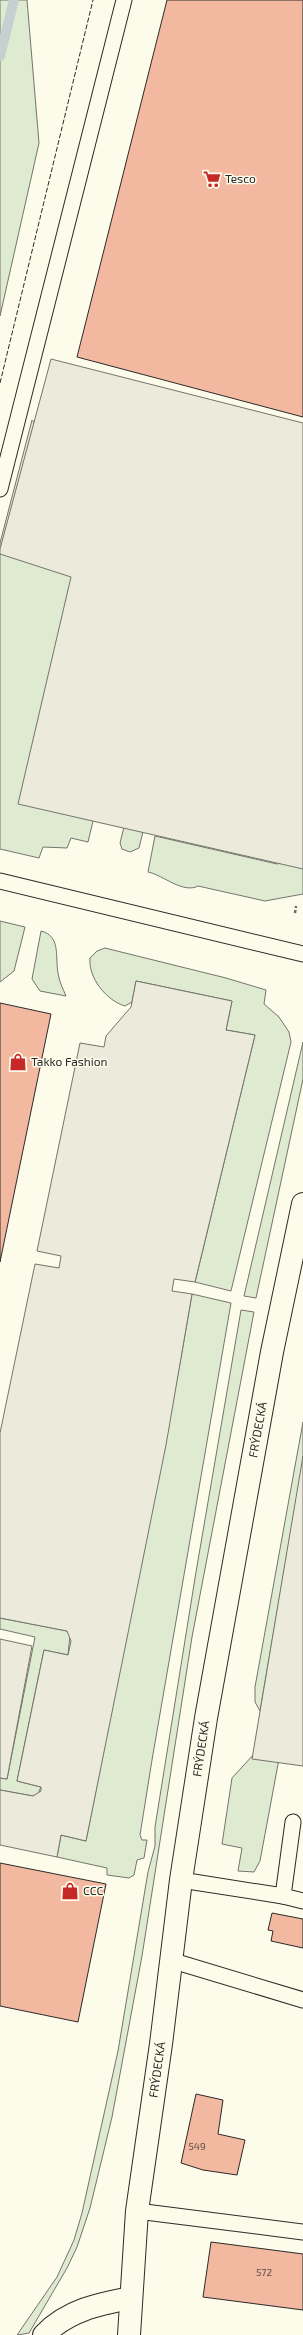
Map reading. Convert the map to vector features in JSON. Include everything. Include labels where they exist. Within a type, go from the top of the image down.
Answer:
[{"type":"main road","name":"FRÝDECKÁ","points":[[129,2335],[137,2211],[161,2044],[170,1960],[181,1880],[206,1718],[270,1360],[303,1204]]},
{"type":"main road","points":[[44,2335],[68,2316],[94,2305],[131,2298]]},
{"type":"lane","points":[[0,489],[124,0]]},
{"type":"lane","points":[[0,881],[303,954]]},
{"type":"lane","points":[[283,1896],[293,1822]]},
{"type":"lane","points":[[181,1880],[283,1896],[303,1901]]},
{"type":"lane","points":[[170,1960],[303,2000]]},
{"type":"lane","points":[[137,2211],[303,2232]]},
{"type":"path","points":[[295,913],[296,906]]},
{"type":"green space","points":[[0,0],[27,0],[39,143],[0,316]]},
{"type":"green space","points":[[32,420],[34,422],[72,580],[19,802],[64,813],[94,817],[88,842],[71,838],[67,848],[43,847],[39,858],[0,849],[0,543]]},
{"type":"green space","points":[[148,811],[139,848],[130,852],[122,849],[120,843],[124,827]]},
{"type":"green space","points":[[155,836],[277,864],[303,856],[303,894],[265,901],[198,886],[186,888],[180,886],[148,872]]},
{"type":"green space","points":[[0,921],[25,927],[14,971],[0,982]]},
{"type":"green space","points":[[41,931],[52,937],[54,942],[61,985],[66,996],[40,991],[32,979]]},
{"type":"green space","points":[[105,948],[226,978],[266,990],[264,1004],[279,1017],[289,1032],[291,1042],[231,1291],[195,1282],[255,1035],[226,1030],[232,1001],[136,981],[132,1002],[125,1006],[118,1003],[105,994],[100,988],[95,981],[90,966],[90,958],[97,951]]},
{"type":"green space","points":[[303,1042],[303,1079],[256,1298],[244,1296]]},
{"type":"green space","points":[[192,1294],[231,1303],[140,1835],[142,1840],[147,1840],[144,1858],[137,1860],[134,1875],[129,1878],[107,1875],[107,1868],[57,1857],[61,1835],[86,1841],[180,1363]]},
{"type":"green space","points":[[241,1310],[254,1312],[192,1637],[142,1956],[112,2117],[90,2208],[77,2247],[67,2268],[29,2333],[17,2335],[57,2277],[74,2240],[82,2213],[118,2051],[148,1872],[155,1846],[155,1827],[196,1572]]},
{"type":"green space","points":[[303,1422],[303,1461],[260,1711],[255,1702],[255,1687]]},
{"type":"green space","points":[[0,1618],[67,1631],[70,1635],[68,1655],[44,1650],[17,1781],[41,1787],[38,1794],[33,1796],[0,1790],[0,1778],[7,1779],[35,1637],[0,1629]]},
{"type":"green space","points":[[254,1754],[279,1759],[260,1861],[254,1872],[238,1871],[242,1848],[222,1844],[232,1778]]},
{"type":"shaded area","points":[[51,359],[303,423],[303,869],[18,804],[71,577],[0,554],[0,549]]},
{"type":"shaded area","points":[[136,981],[232,1001],[226,1030],[255,1035],[195,1282],[174,1279],[172,1291],[192,1294],[166,1445],[86,1841],[61,1835],[57,1857],[0,1845],[0,1790],[33,1796],[41,1791],[41,1787],[17,1781],[44,1650],[68,1655],[71,1641],[67,1631],[0,1618],[0,1433],[35,1264],[59,1268],[61,1256],[37,1251],[80,1043],[104,1047],[106,1036],[131,1007]]},
{"type":"shaded area","points":[[303,1456],[303,1766],[252,1759]]},
{"type":"shaded area","points":[[0,1639],[32,1646],[7,1779],[0,1778]]},
{"type":"building","name":"Tesco","points":[[167,0],[303,0],[303,417],[77,357]]},
{"type":"building","points":[[0,1003],[51,1014],[0,1262]]},
{"type":"building","points":[[0,1863],[106,1884],[78,2022],[0,2006]]},
{"type":"building","points":[[272,1913],[303,1919],[303,1948],[271,1941],[273,1931],[268,1930]]},
{"type":"building","points":[[196,2094],[223,2100],[218,2134],[245,2140],[237,2175],[203,2170],[181,2163]]},
{"type":"building","points":[[211,2242],[303,2254],[303,2310],[203,2297]]},
{"type":"waterway","points":[[0,56],[14,0]]},
{"type":"fence","points":[[0,383],[93,0]]},
{"type":"place","name":"Tesco","points":[[212,179]]},
{"type":"place","name":"Takko Fashion","points":[[18,1062]]},
{"type":"place","name":"CCC","points":[[70,1891]]}]
